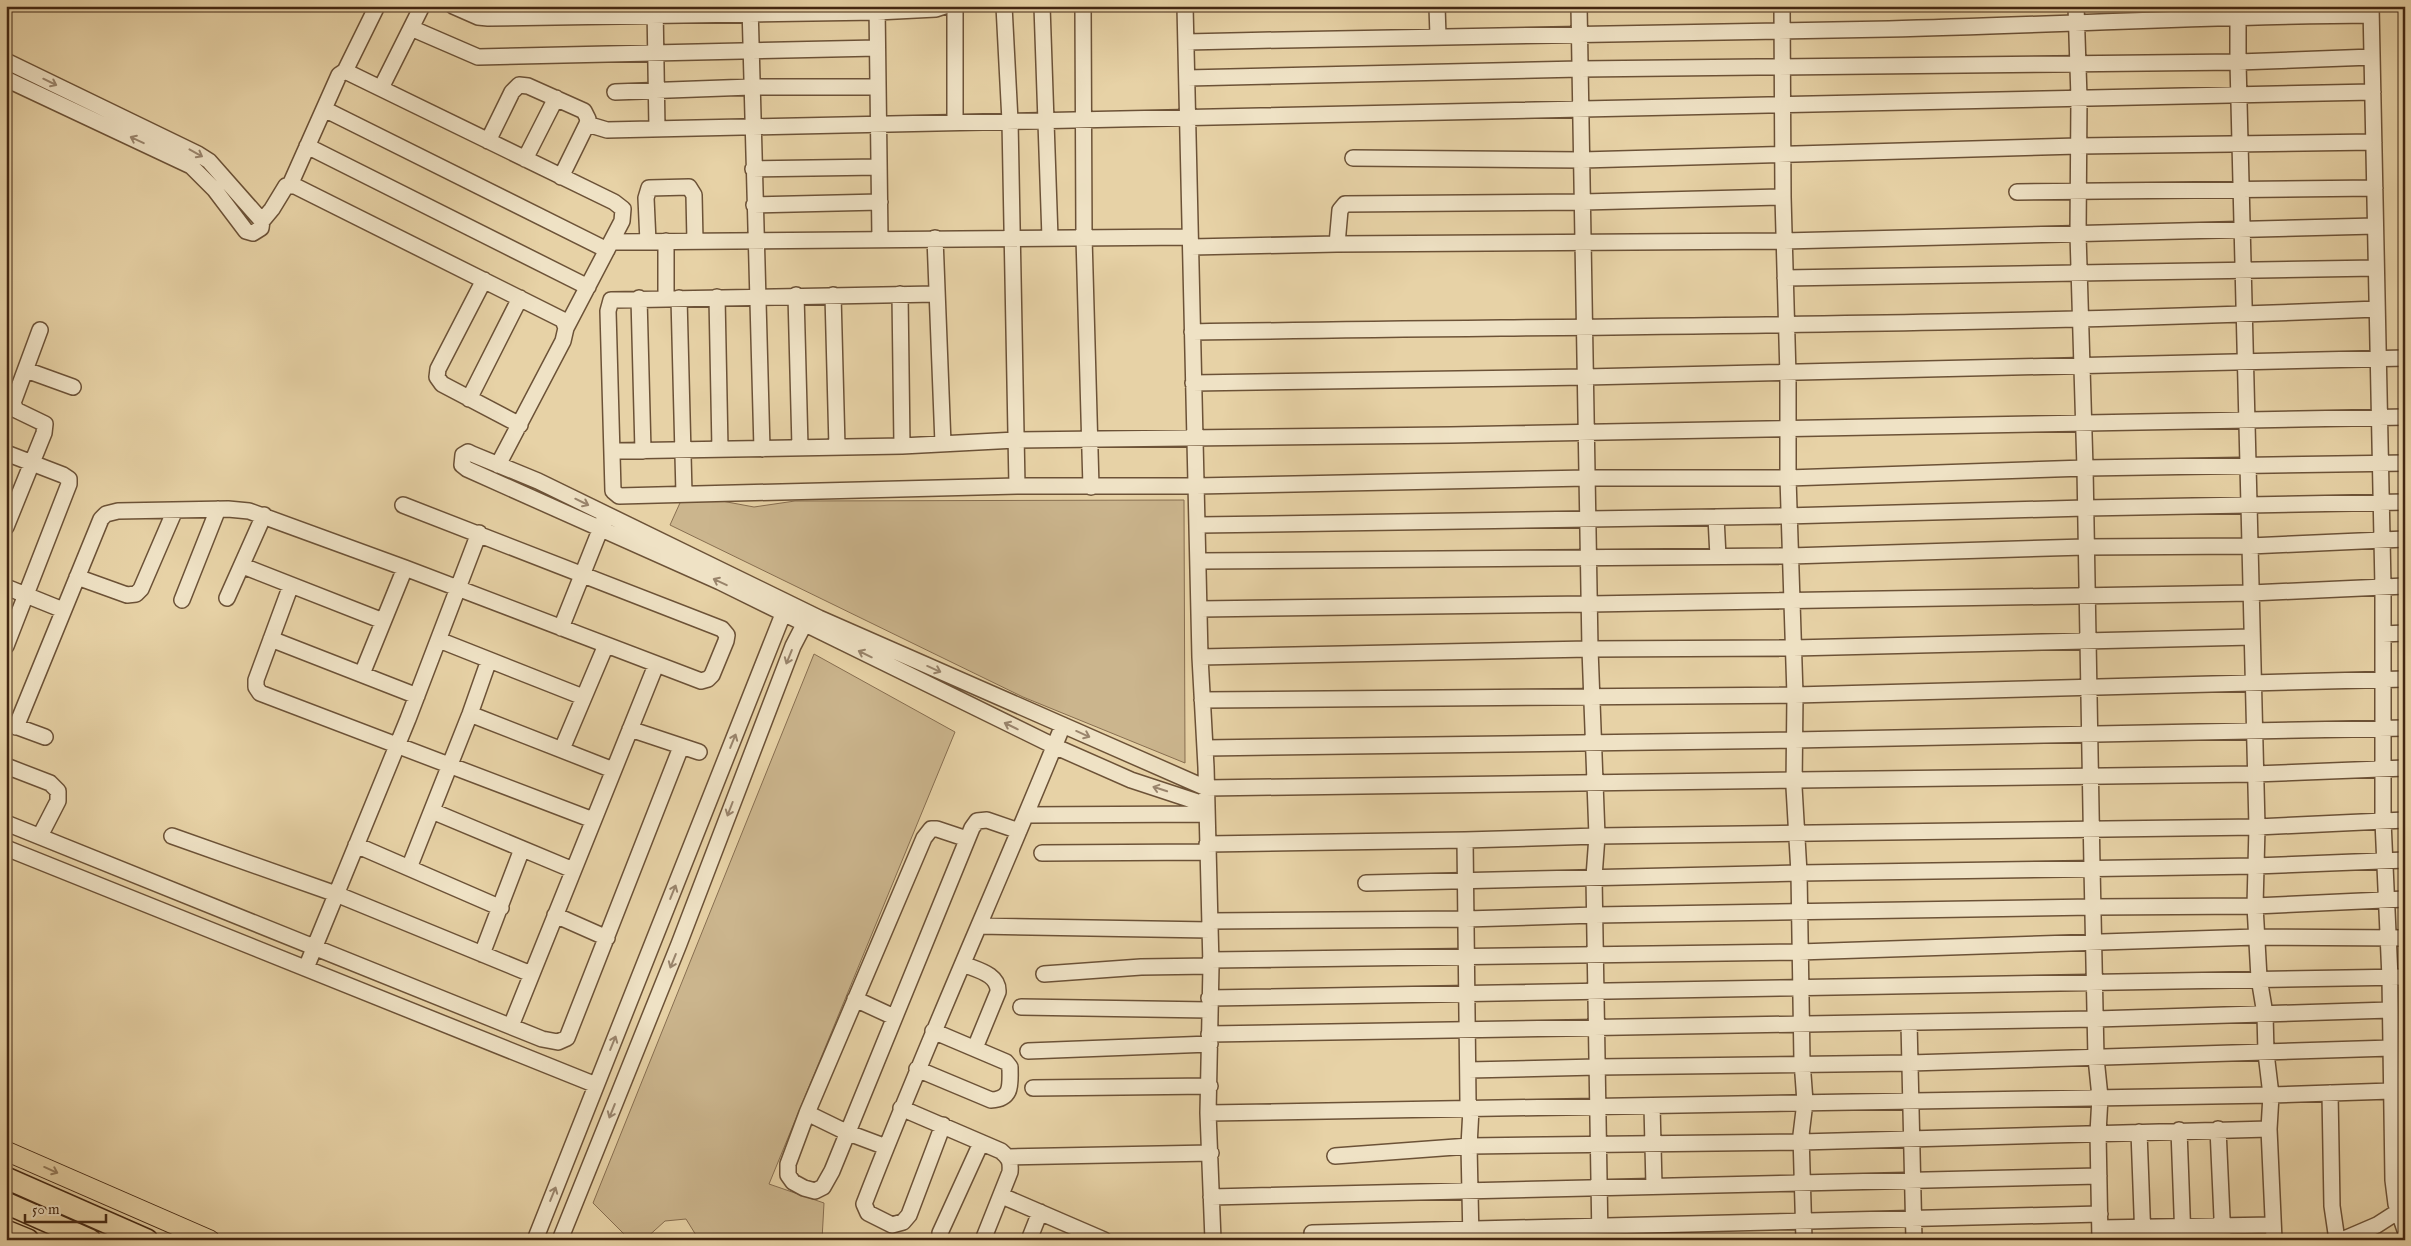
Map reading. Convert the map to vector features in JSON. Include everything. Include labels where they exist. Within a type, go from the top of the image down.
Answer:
[{"type":"highway","points":[[6,1178],[147,1240]]},
{"type":"highway","points":[[6,1203],[90,1240]]},
{"type":"highway","points":[[6,1231],[28,1240]]},
{"type":"main road","points":[[6,1151],[210,1240]]},
{"type":"street","points":[[6,79],[191,166],[215,190],[249,233],[261,228],[262,221],[272,209],[283,189],[290,185],[339,75],[345,71],[377,6]]},
{"type":"street","points":[[381,88],[422,6]]},
{"type":"street","points":[[453,6],[478,17],[488,18],[655,11],[936,9],[945,6]]},
{"type":"street","points":[[955,6],[956,122]]},
{"type":"street","points":[[1004,6],[1010,121],[1017,486]]},
{"type":"street","points":[[1042,6],[1050,238]]},
{"type":"street","points":[[1083,6],[1082,120],[1091,487]]},
{"type":"street","points":[[1185,6],[1193,383],[1200,562],[1200,657],[1205,748],[1211,963],[1208,1113],[1213,1240]]},
{"type":"street","points":[[1437,6],[1438,36]]},
{"type":"street","points":[[1579,6],[1588,558],[1597,836],[1594,877],[1600,1233]]},
{"type":"street","points":[[1782,6],[1782,153],[1788,373],[1788,478],[1795,695],[1794,778],[1799,872],[1799,952],[1804,1102],[1801,1142],[1804,1240]]},
{"type":"street","points":[[2076,6],[2079,98],[2077,191],[2082,422],[2085,468],[2085,547],[2088,594],[2088,689],[2096,1058],[2100,1097],[2098,1133],[2100,1228]]},
{"type":"street","points":[[877,9],[880,239]]},
{"type":"street","points":[[750,10],[754,241],[762,448]]},
{"type":"street","points":[[655,11],[657,129]]},
{"type":"street","points":[[1186,42],[2076,24],[2238,11],[2371,11],[2383,587],[2383,821],[2388,938],[2397,978],[2390,1010],[2396,1047],[2391,1091],[2392,1180],[2402,1209],[2405,1230]]},
{"type":"street","points":[[1312,1233],[1600,1233],[1803,1221],[1914,1219],[2100,1228],[2142,1234],[2273,1233],[2269,1129],[2271,1095],[2266,1053],[2266,1014],[2259,978],[2255,906],[2257,827],[2254,774],[2238,11]]},
{"type":"street","points":[[411,28],[478,57],[877,48]]},
{"type":"street","points":[[1186,78],[1580,69],[2077,62],[2238,62],[2372,57]]},
{"type":"street","points":[[6,61],[204,157],[262,221]]},
{"type":"street","points":[[345,71],[614,202],[623,209],[622,221],[566,328],[563,341],[498,465]]},
{"type":"street","points":[[488,141],[512,92],[519,85],[528,86],[584,111],[587,115],[588,124],[561,177]]},
{"type":"street","points":[[615,92],[751,87],[878,87]]},
{"type":"street","points":[[588,124],[607,130],[2373,92]]},
{"type":"street","points":[[525,160],[556,98]]},
{"type":"street","points":[[324,109],[609,246],[648,242],[935,238],[1084,238],[1336,244],[1784,241],[2376,226]]},
{"type":"street","points":[[1353,158],[1582,160],[2078,146],[2374,142]]},
{"type":"street","points":[[307,146],[588,287]]},
{"type":"street","points":[[753,168],[879,167]]},
{"type":"street","points":[[290,185],[559,317],[566,328]]},
{"type":"street","points":[[648,242],[646,198],[649,188],[683,186],[689,187],[694,195],[695,241]]},
{"type":"street","points":[[2017,192],[2375,188]]},
{"type":"street","points":[[1336,244],[1340,210],[1345,204],[1583,202],[1783,196]]},
{"type":"street","points":[[754,205],[880,202]]},
{"type":"street","points":[[935,238],[943,444]]},
{"type":"street","points":[[666,242],[673,298],[684,494]]},
{"type":"street","points":[[1785,278],[2376,268]]},
{"type":"street","points":[[484,280],[437,373],[438,381],[520,425]]},
{"type":"street","points":[[900,294],[902,446]]},
{"type":"street","points":[[936,294],[614,299],[609,304],[613,491],[620,496],[1017,486],[1196,486],[1587,478],[1788,478],[2085,468],[2405,463]]},
{"type":"street","points":[[796,295],[800,447]]},
{"type":"street","points":[[833,295],[837,447]]},
{"type":"street","points":[[717,297],[720,449]]},
{"type":"street","points":[[469,399],[520,298]]},
{"type":"street","points":[[639,298],[643,451]]},
{"type":"street","points":[[1192,332],[2245,315],[2377,309]]},
{"type":"street","points":[[6,528],[44,433],[45,424],[16,410],[12,403],[40,330]]},
{"type":"street","points":[[1193,383],[1585,378],[2405,358]]},
{"type":"street","points":[[26,370],[74,387]]},
{"type":"street","points":[[612,451],[902,446],[1016,440],[1586,433],[2405,417]]},
{"type":"street","points":[[786,607],[720,582],[467,469],[462,465],[463,455],[468,452],[538,481],[606,514],[786,607],[1054,746],[1132,780],[1207,809]]},
{"type":"street","points":[[6,453],[66,476],[69,484],[6,646]]},
{"type":"street","points":[[561,628],[606,514],[620,496]]},
{"type":"street","points":[[1199,525],[1789,516],[2405,502]]},
{"type":"street","points":[[46,738],[11,725],[63,610],[101,519],[106,514],[118,511],[218,509],[249,511],[264,515],[701,682],[712,675],[727,635],[725,631],[479,533],[403,505]]},
{"type":"street","points":[[182,600],[218,509]]},
{"type":"street","points":[[77,577],[127,595],[136,594],[141,590],[175,510]]},
{"type":"street","points":[[227,598],[243,566],[264,515]]},
{"type":"street","points":[[1716,517],[1718,557]]},
{"type":"street","points":[[306,968],[417,696],[479,533]]},
{"type":"street","points":[[1200,562],[1790,556],[2085,547],[2250,546],[2405,539]]},
{"type":"street","points":[[243,566],[383,622]]},
{"type":"street","points":[[362,674],[405,568]]},
{"type":"street","points":[[291,585],[256,680],[256,687],[260,693],[593,820]]},
{"type":"street","points":[[1200,609],[2251,592],[2405,586]]},
{"type":"street","points":[[6,587],[63,610]]},
{"type":"street","points":[[535,1240],[786,607]]},
{"type":"street","points":[[807,618],[1063,725],[1206,788],[2090,774],[2254,774],[2405,768]]},
{"type":"street","points":[[560,1240],[680,944],[750,756],[807,618]]},
{"type":"street","points":[[2383,634],[2405,634]]},
{"type":"street","points":[[1200,657],[1793,648],[2252,638]]},
{"type":"street","points":[[271,639],[417,696]]},
{"type":"street","points":[[438,640],[583,697]]},
{"type":"street","points":[[562,750],[606,645]]},
{"type":"street","points":[[409,868],[470,714],[489,660]]},
{"type":"street","points":[[510,1026],[656,665]]},
{"type":"street","points":[[1202,700],[1592,695],[1795,695],[2088,689],[2252,682],[2405,679]]},
{"type":"street","points":[[470,714],[614,770]]},
{"type":"street","points":[[943,1125],[909,1215],[898,1225],[892,1225],[868,1213],[864,1209],[864,1204],[901,1108],[1063,725]]},
{"type":"street","points":[[1205,748],[1595,744],[2405,728]]},
{"type":"street","points":[[630,729],[699,752]]},
{"type":"street","points":[[6,823],[510,1026],[553,1042],[562,1042],[567,1038],[682,747]]},
{"type":"street","points":[[6,766],[50,783],[58,791],[58,802],[40,836]]},
{"type":"street","points":[[1026,814],[1207,809]]},
{"type":"street","points":[[432,811],[573,870]]},
{"type":"street","points":[[967,839],[937,829],[931,829],[924,838],[807,1114],[788,1164],[788,1175],[793,1182],[804,1188],[815,1191],[823,1186],[832,1171],[846,1132],[972,828],[981,820],[987,820],[1019,831]]},
{"type":"street","points":[[1042,853],[1597,836],[2257,827],[2405,820]]},
{"type":"street","points":[[172,836],[336,894],[531,974]]},
{"type":"street","points":[[1465,840],[1468,1101],[1471,1109],[1469,1146],[1470,1234]]},
{"type":"street","points":[[356,845],[501,908]]},
{"type":"street","points":[[6,848],[596,1085]]},
{"type":"street","points":[[482,954],[522,849]]},
{"type":"street","points":[[1366,883],[1799,872],[2255,866],[2405,860]]},
{"type":"street","points":[[110,889],[118,867]]},
{"type":"street","points":[[979,926],[1210,925],[1595,915],[2255,906],[2405,900]]},
{"type":"street","points":[[555,915],[607,938]]},
{"type":"street","points":[[1044,974],[1211,963],[1799,952],[2256,938],[2405,938]]},
{"type":"street","points":[[963,964],[991,976],[998,986],[998,992],[975,1048]]},
{"type":"street","points":[[1021,1006],[1209,1004],[1467,995],[2259,978],[2397,978]]},
{"type":"street","points":[[855,999],[894,1017]]},
{"type":"street","points":[[1028,1050],[1210,1039],[1467,1031],[2096,1020],[2390,1010]]},
{"type":"street","points":[[1909,1023],[1914,1240]]},
{"type":"street","points":[[917,1069],[991,1100],[1004,1098],[1009,1088],[1010,1067],[1002,1059],[933,1031]]},
{"type":"street","points":[[1468,1070],[1910,1063],[2266,1053],[2396,1047]]},
{"type":"street","points":[[1033,1088],[1210,1086]]},
{"type":"street","points":[[1208,1113],[2271,1095],[2391,1091]]},
{"type":"street","points":[[2330,1093],[2332,1206],[2344,1239],[2377,1225],[2402,1209]]},
{"type":"street","points":[[1652,1106],[1654,1186]]},
{"type":"street","points":[[901,1108],[982,1142],[1001,1151],[1009,1158],[1011,1162],[1010,1172],[983,1240]]},
{"type":"street","points":[[807,1114],[846,1132],[886,1147]]},
{"type":"street","points":[[2218,1129],[2223,1233]]},
{"type":"street","points":[[1335,1156],[1469,1146],[1801,1142],[2269,1129]]},
{"type":"street","points":[[2179,1130],[2183,1233]]},
{"type":"street","points":[[2139,1132],[2142,1234]]},
{"type":"street","points":[[940,1240],[940,1233],[982,1142]]},
{"type":"street","points":[[1009,1158],[1210,1153]]},
{"type":"street","points":[[1211,1197],[2099,1176]]},
{"type":"street","points":[[1002,1196],[1104,1240]]},
{"type":"street","points":[[1029,1240],[1040,1212]]},
{"type":"shaded area","points":[[684,494],[754,507],[795,501],[1184,500],[1185,763],[1023,697],[670,525]]},
{"type":"shaded area","points":[[814,654],[955,732],[769,1184],[824,1203],[822,1240],[699,1240],[686,1219],[665,1221],[644,1240],[630,1240],[593,1203]]}]
